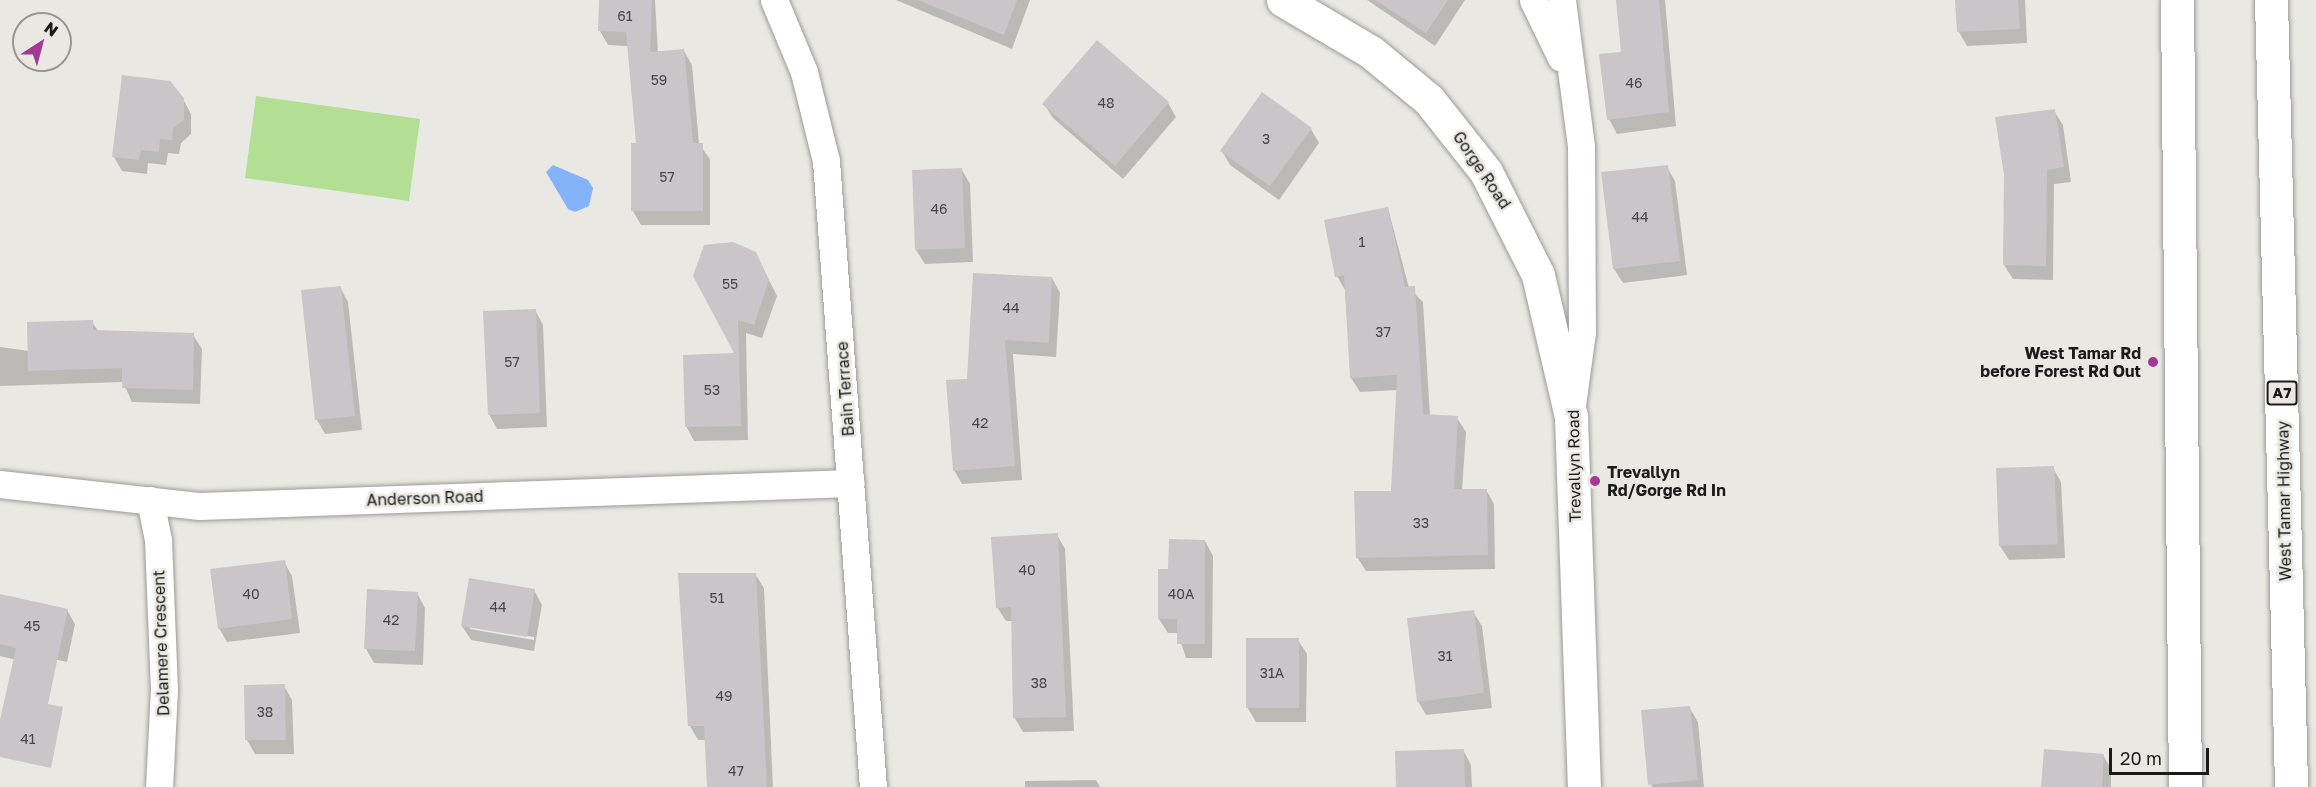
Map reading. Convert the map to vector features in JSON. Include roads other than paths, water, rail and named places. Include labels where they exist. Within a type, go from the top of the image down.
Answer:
[{"type":"main road","name":"Gorge Road","points":[[1283,0],[1399,73],[1456,131],[1486,172],[1538,275],[1571,417]]},
{"type":"main road","points":[[2177,0],[2185,787]]},
{"type":"main road","name":"West Tamar Highway","points":[[2271,0],[2290,787]]},
{"type":"main road","name":"Trevallyn Road","points":[[1571,417],[1584,787]]},
{"type":"street","name":"Bain Terrace","points":[[774,0],[804,72],[826,161],[873,787]]},
{"type":"street","name":"Trevallyn Road","points":[[1533,0],[1569,74]]},
{"type":"street","name":"Trevallyn Road","points":[[1562,0],[1569,74],[1581,147],[1581,332],[1571,417]]},
{"type":"street","name":"Anderson Road","points":[[0,484],[200,506],[851,483]]},
{"type":"street","name":"Delamere Crescent","points":[[150,500],[158,540],[164,689],[159,787]]},
{"type":"water","points":[[553,165],[588,180],[593,188],[589,206],[575,212],[568,209],[546,172]]},
{"type":"place","name":"West Tamar Rd before Forest Rd Out","points":[[2153,362]]},
{"type":"place","name":"Trevallyn Rd/Gorge Rd In","points":[[1595,481]]}]
